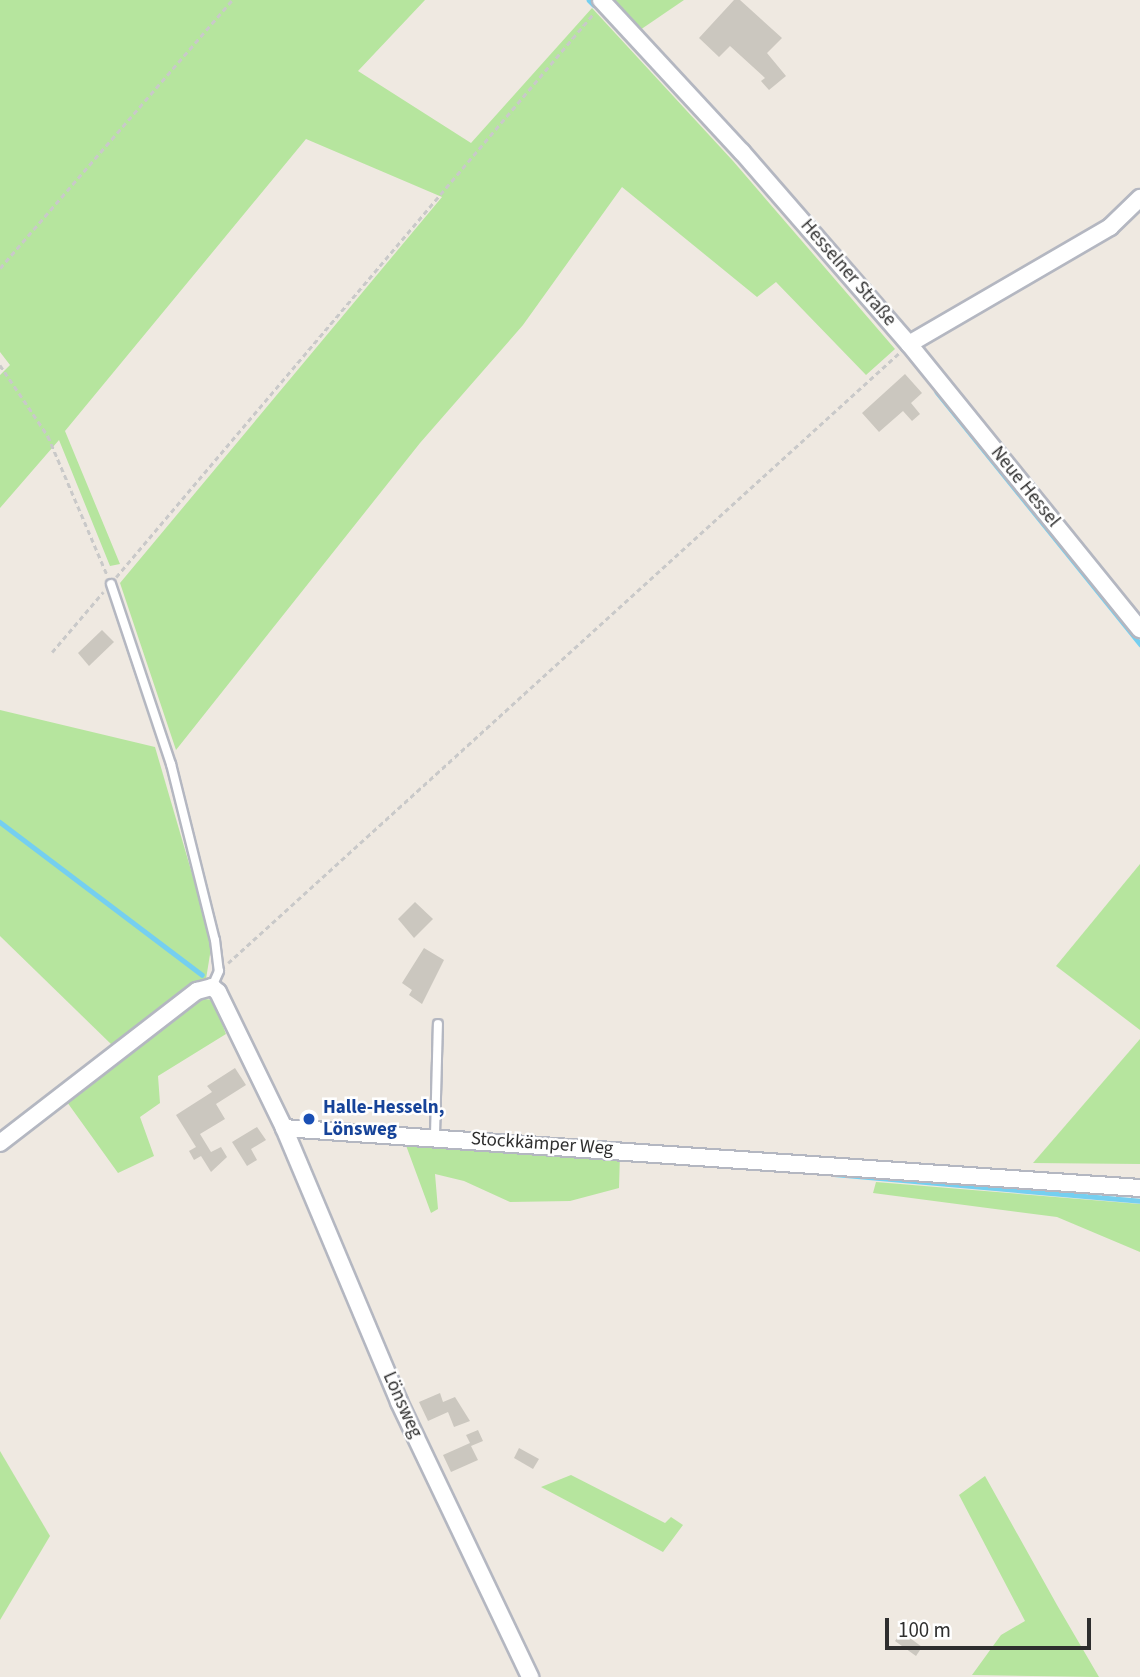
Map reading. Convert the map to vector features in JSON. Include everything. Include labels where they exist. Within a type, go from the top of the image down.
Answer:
[{"type":"street","name":"Hesselner Straße","points":[[602,1],[909,344],[1110,227],[1140,198]]},
{"type":"street","name":"Neue Hessel","points":[[909,344],[1140,629]]},
{"type":"street","points":[[0,1143],[197,991],[212,987],[222,998],[284,1128]]},
{"type":"street","name":"Stockkämper Weg","points":[[284,1128],[435,1136],[1140,1188]]},
{"type":"street","name":"Lönsweg","points":[[284,1128],[399,1402],[530,1677]]},
{"type":"lane","points":[[111,584],[170,764],[219,971],[212,987]]},
{"type":"lane","points":[[435,1136],[438,1024]]},
{"type":"path","points":[[0,268],[232,0]]},
{"type":"path","points":[[52,652],[602,1]]},
{"type":"path","points":[[219,971],[909,344]]},
{"type":"path","points":[[0,365],[48,436],[111,584]]},
{"type":"green space","points":[[0,0],[425,0],[358,71],[471,143],[592,8],[733,161],[895,349],[866,375],[776,282],[757,297],[622,187],[523,325],[420,443],[176,750],[120,583],[442,197],[306,139],[65,431],[120,564],[110,566],[59,440],[0,508],[0,375],[10,365],[0,352]]},
{"type":"green space","points":[[613,0],[684,0],[640,30]]},
{"type":"green space","points":[[0,710],[155,747],[212,942],[206,979],[113,1046],[0,936]]},
{"type":"green space","points":[[1140,864],[1140,1030],[1056,966]]},
{"type":"green space","points":[[197,998],[213,1000],[226,1034],[158,1076],[160,1103],[140,1117],[154,1156],[118,1173],[67,1102]]},
{"type":"green space","points":[[1140,1039],[1140,1164],[1033,1163]]},
{"type":"green space","points":[[404,1140],[620,1154],[619,1188],[570,1201],[510,1202],[464,1181],[435,1174],[438,1209],[431,1213]]},
{"type":"green space","points":[[876,1182],[1140,1204],[1140,1252],[1057,1217],[873,1193]]},
{"type":"green space","points":[[0,1451],[50,1536],[0,1620]]},
{"type":"green space","points":[[571,1475],[665,1523],[671,1517],[683,1525],[663,1552],[541,1487]]},
{"type":"green space","points":[[985,1476],[1099,1677],[972,1675],[1001,1635],[1025,1621],[959,1495]]},
{"type":"building","points":[[734,0],[740,0],[782,38],[767,53],[786,76],[769,90],[761,81],[765,78],[730,46],[719,57],[699,38]]},
{"type":"building","points":[[905,374],[922,393],[911,403],[920,414],[912,421],[903,411],[879,432],[862,413]]},
{"type":"building","points":[[102,630],[114,642],[89,666],[78,653]]},
{"type":"building","points":[[415,902],[433,919],[414,938],[398,919]]},
{"type":"building","points":[[424,948],[444,960],[422,1004],[409,995],[412,990],[402,983]]},
{"type":"building","points":[[235,1068],[246,1085],[216,1104],[225,1119],[200,1134],[211,1152],[221,1147],[227,1157],[211,1172],[201,1156],[194,1160],[189,1151],[196,1147],[176,1115],[212,1092],[207,1086]]},
{"type":"building","points":[[257,1127],[266,1140],[251,1149],[257,1160],[247,1166],[232,1142]]},
{"type":"building","points":[[440,1393],[443,1402],[455,1397],[470,1421],[454,1427],[448,1412],[428,1421],[419,1402]]},
{"type":"building","points":[[478,1430],[483,1441],[471,1446],[478,1460],[451,1472],[443,1455],[470,1443],[466,1435]]},
{"type":"building","points":[[519,1448],[539,1459],[533,1469],[514,1458]]},
{"type":"building","points":[[902,1632],[922,1647],[916,1656],[895,1641]]},
{"type":"waterway","points":[[589,0],[594,5]]},
{"type":"waterway","points":[[937,392],[1140,644]]},
{"type":"waterway","points":[[0,822],[202,975]]},
{"type":"waterway","points":[[834,1174],[1140,1201]]},
{"type":"place","name":"Halle-Hesseln, Lönsweg","points":[[309,1119]]}]
